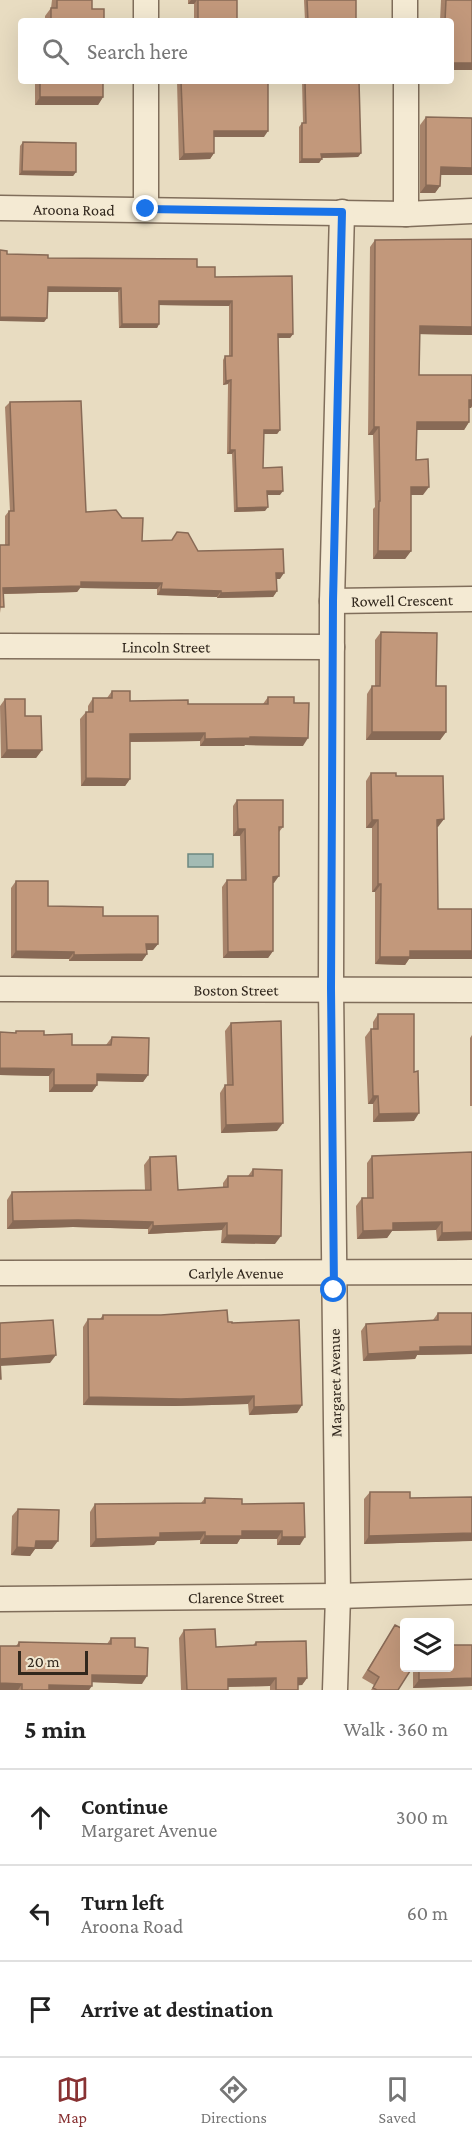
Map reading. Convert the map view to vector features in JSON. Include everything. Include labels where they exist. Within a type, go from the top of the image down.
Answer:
[{"type":"street","points":[[146,0],[146,18]]},
{"type":"street","points":[[405,0],[405,18]]},
{"type":"street","points":[[146,84],[146,209]]},
{"type":"street","points":[[406,84],[406,214]]},
{"type":"street","name":"Aroona Road","points":[[0,208],[406,214],[472,212]]},
{"type":"street","name":"Margaret Avenue","points":[[335,1690],[338,1596],[331,988],[332,647],[342,212]]},
{"type":"street","name":"Rowell Crescent","points":[[333,601],[472,599]]},
{"type":"street","name":"Lincoln Street","points":[[0,646],[332,647]]},
{"type":"street","name":"Boston Street","points":[[0,989],[472,990]]},
{"type":"street","name":"Carlyle Avenue","points":[[0,1273],[472,1272]]},
{"type":"street","name":"Clarence Street","points":[[0,1599],[338,1596],[472,1592]]},
{"type":"water","points":[[188,854],[213,854],[213,867],[188,867]]},
{"type":"building","points":[[57,0],[92,0],[92,9],[104,9],[104,18],[51,18],[51,8],[57,8]]},
{"type":"building","points":[[198,0],[237,0],[237,18],[198,18]]},
{"type":"building","points":[[307,0],[356,0],[356,18],[308,18]]},
{"type":"building","points":[[446,0],[472,0],[472,63],[454,63],[454,18],[445,18]]},
{"type":"building","points":[[40,84],[103,84],[103,97],[40,97]]},
{"type":"building","points":[[181,84],[268,84],[268,131],[214,131],[214,153],[184,154]]},
{"type":"building","points":[[305,84],[359,84],[361,153],[321,154],[322,159],[302,159],[302,123],[306,123]]},
{"type":"building","points":[[426,117],[472,118],[472,168],[441,167],[440,186],[426,185]]},
{"type":"building","points":[[23,142],[76,143],[76,172],[22,171]]},
{"type":"building","points":[[472,239],[472,327],[420,326],[419,375],[472,375],[469,422],[417,422],[416,460],[428,459],[429,487],[411,487],[411,551],[378,551],[379,427],[374,427],[375,240]]},
{"type":"building","points":[[0,250],[7,251],[7,254],[48,255],[48,258],[197,259],[197,267],[215,267],[215,277],[292,276],[293,334],[278,334],[280,430],[264,430],[263,468],[282,467],[283,491],[267,491],[268,507],[237,508],[235,450],[230,450],[231,380],[226,381],[225,356],[232,356],[232,301],[159,301],[159,324],[122,324],[121,288],[48,287],[47,318],[0,317]]},
{"type":"building","points":[[81,401],[86,512],[116,510],[122,518],[143,518],[142,541],[172,540],[177,532],[188,533],[198,551],[283,549],[284,573],[276,573],[277,591],[221,593],[221,591],[161,589],[162,583],[81,582],[81,586],[3,588],[4,607],[0,607],[0,545],[9,545],[9,511],[14,511],[10,402]]},
{"type":"building","points":[[381,632],[437,633],[436,686],[446,686],[446,732],[372,732],[372,686],[380,686]]},
{"type":"building","points":[[112,691],[130,691],[130,701],[188,700],[188,704],[268,704],[268,697],[294,697],[294,703],[309,703],[308,738],[205,739],[205,733],[130,734],[130,779],[86,778],[86,712],[93,712],[93,698],[112,698]]},
{"type":"building","points":[[5,699],[25,699],[25,716],[41,716],[42,750],[7,750]]},
{"type":"building","points":[[371,773],[396,773],[396,776],[443,776],[444,819],[437,820],[438,909],[472,909],[472,951],[410,951],[410,957],[380,957],[381,884],[378,884],[378,820],[372,820]]},
{"type":"building","points":[[237,800],[283,800],[283,827],[279,827],[279,876],[273,877],[273,951],[228,952],[227,880],[246,880],[245,829],[238,829]]},
{"type":"building","points":[[16,881],[48,881],[48,906],[103,907],[103,916],[158,916],[158,944],[146,944],[147,954],[74,955],[74,952],[16,951]]},
{"type":"building","points":[[378,1014],[414,1014],[414,1072],[418,1071],[419,1113],[379,1114],[378,1096],[373,1096],[371,1029],[378,1029]]},
{"type":"building","points":[[281,1021],[283,1123],[226,1125],[225,1085],[233,1085],[231,1023]]},
{"type":"building","points":[[16,1031],[44,1031],[44,1035],[72,1034],[72,1045],[111,1045],[112,1037],[149,1038],[148,1075],[97,1074],[97,1085],[54,1085],[54,1069],[0,1068],[0,1032],[16,1033]]},
{"type":"building","points":[[472,1152],[472,1232],[442,1233],[442,1222],[393,1223],[393,1230],[363,1231],[362,1198],[373,1198],[372,1156]]},
{"type":"building","points":[[176,1156],[178,1190],[228,1187],[228,1176],[253,1176],[253,1169],[282,1170],[281,1236],[227,1235],[227,1223],[153,1226],[153,1222],[13,1221],[12,1192],[151,1190],[150,1157]]},
{"type":"building","points":[[227,1310],[228,1322],[232,1323],[299,1320],[302,1405],[254,1407],[254,1396],[181,1399],[89,1397],[88,1319],[103,1319],[103,1315],[161,1315]]},
{"type":"building","points":[[438,1313],[472,1313],[472,1346],[420,1347],[420,1351],[368,1354],[366,1324],[438,1320]]},
{"type":"building","points":[[53,1320],[56,1355],[0,1359],[0,1323]]},
{"type":"building","points":[[370,1492],[410,1492],[410,1498],[472,1497],[472,1533],[369,1536]]},
{"type":"building","points":[[205,1498],[242,1499],[242,1504],[304,1503],[305,1537],[282,1537],[282,1531],[242,1531],[242,1536],[205,1536],[205,1532],[160,1533],[160,1537],[96,1539],[95,1504],[205,1503]]},
{"type":"building","points":[[18,1509],[59,1510],[58,1541],[36,1541],[35,1548],[17,1547]]},
{"type":"building","points":[[395,1625],[400,1628],[400,1672],[409,1672],[398,1690],[373,1688],[379,1677],[368,1670]]},
{"type":"building","points":[[215,1629],[216,1647],[256,1645],[256,1642],[306,1641],[307,1678],[298,1678],[298,1690],[276,1690],[276,1678],[228,1679],[228,1690],[187,1690],[184,1630]]},
{"type":"building","points":[[111,1638],[135,1638],[135,1647],[148,1648],[147,1676],[92,1675],[92,1686],[49,1685],[49,1690],[22,1690],[22,1684],[0,1683],[0,1646],[19,1646],[19,1642],[111,1644]]},
{"type":"building","points":[[454,1645],[472,1645],[472,1678],[419,1680],[419,1672],[454,1672]]},
{"type":"route","points":[[146,209],[342,212],[333,601],[331,988],[334,1290]]}]
